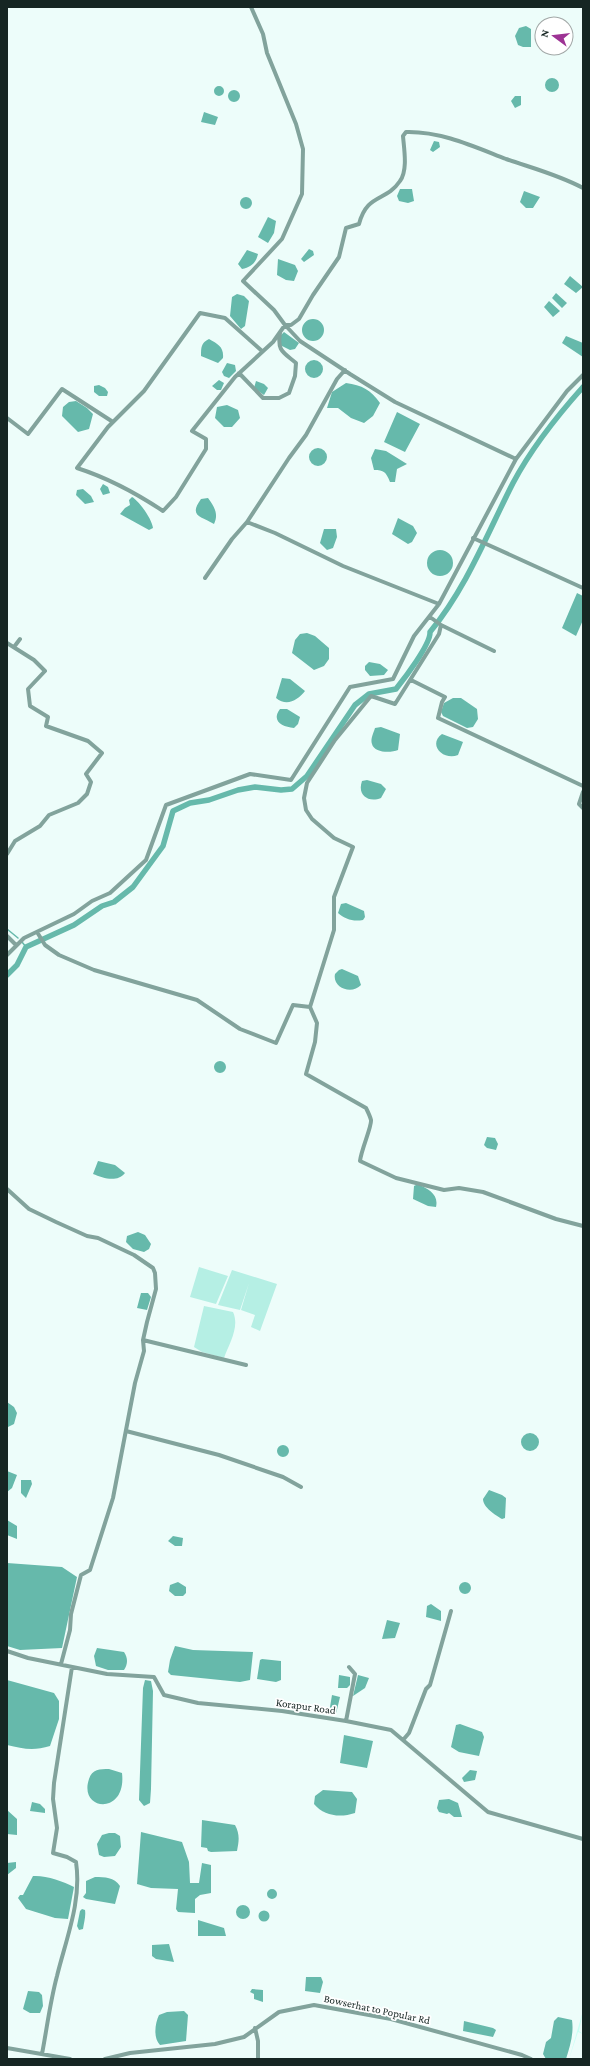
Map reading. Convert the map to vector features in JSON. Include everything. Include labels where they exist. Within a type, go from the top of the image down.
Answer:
[{"type":"street","points":[[251,7],[263,34],[267,53],[296,124],[303,149],[302,194],[282,239],[243,281],[274,310],[285,325],[300,341],[395,402],[516,459]]},
{"type":"street","points":[[285,325],[290,325],[299,319],[313,295],[339,257],[346,228],[359,224],[362,211],[371,202],[390,192],[400,181],[404,169],[403,136],[406,132],[414,132],[452,139],[565,178],[583,188]]},
{"type":"street","points":[[262,351],[224,318],[200,313],[144,391],[113,422],[77,468],[119,484],[163,511],[176,496],[206,449],[206,440],[192,431],[239,373],[262,351],[280,333],[285,325]]},
{"type":"street","points":[[239,373],[263,398],[279,398],[289,393],[295,376],[296,363],[280,350],[278,343],[280,333]]},
{"type":"street","points":[[205,578],[232,539],[247,522],[306,435],[337,379],[345,370]]},
{"type":"street","points":[[7,955],[16,944],[24,938],[38,934],[74,914],[92,901],[110,893],[146,860],[166,805],[250,774],[290,780],[350,687],[393,679],[414,636],[439,604],[516,459],[567,391],[583,374]]},
{"type":"street","points":[[7,418],[28,434],[62,389],[113,422]]},
{"type":"street","points":[[247,522],[276,533],[343,566],[439,604]]},
{"type":"street","points":[[473,538],[583,588]]},
{"type":"street","points":[[430,617],[441,625],[494,651]]},
{"type":"street","points":[[441,625],[439,634],[395,704],[371,696],[335,740],[307,782],[304,798],[306,810],[312,819],[334,838],[353,847],[334,897],[334,930],[310,1007],[317,1024],[315,1042],[306,1074],[366,1108],[371,1120],[370,1127],[363,1144],[360,1161],[396,1178],[444,1190],[459,1188],[483,1192],[556,1219],[583,1226]]},
{"type":"street","points":[[14,647],[20,639]]},
{"type":"street","points":[[7,643],[34,660],[45,671],[28,689],[30,706],[48,716],[46,726],[88,741],[102,753],[86,774],[91,782],[87,794],[78,803],[49,815],[40,826],[15,842],[7,854]]},
{"type":"street","points":[[411,680],[445,697],[442,702],[438,718],[583,786]]},
{"type":"street","points":[[583,792],[579,804],[583,808]]},
{"type":"street","points":[[38,934],[45,945],[59,955],[94,970],[197,1000],[240,1029],[276,1043],[293,1005],[310,1007]]},
{"type":"street","points":[[7,936],[16,944]]},
{"type":"street","points":[[7,1189],[34,1212],[87,1236],[108,1242],[134,1255],[153,1268],[156,1289],[143,1340],[144,1351],[135,1383],[114,1498],[90,1570],[81,1575],[71,1614],[70,1630],[62,1664]]},
{"type":"street","points":[[143,1340],[246,1365]]},
{"type":"street","points":[[126,1431],[219,1455],[249,1467],[283,1477],[301,1487]]},
{"type":"street","points":[[403,1740],[409,1733],[426,1689],[430,1685],[451,1611]]},
{"type":"street","name":"Korapur Road","points":[[7,1651],[28,1658],[107,1674],[154,1677],[164,1695],[198,1703],[282,1711],[391,1730],[488,1812],[583,1839]]},
{"type":"street","points":[[42,2054],[56,1978],[77,1895],[78,1878],[76,1862],[67,1857],[53,1853],[57,1828],[53,1799],[54,1782],[72,1667]]},
{"type":"street","points":[[346,1721],[355,1674],[348,1667]]},
{"type":"street","name":"Bowserhat to Popular Rd","points":[[105,2059],[130,2053],[215,2044],[244,2036],[279,2012],[314,2005],[391,2019],[522,2054],[531,2059]]},
{"type":"street","points":[[255,2028],[258,2041],[258,2059]]},
{"type":"street","points":[[7,2048],[70,2059]]},
{"type":"shaded area","points":[[526,26],[531,29],[531,47],[523,47],[518,45],[515,36],[519,28]]},
{"type":"shaded area","points":[[549,78],[555,78],[559,82],[559,88],[555,92],[549,92],[545,88],[545,82]]},
{"type":"shaded area","points":[[217,86],[221,86],[223,87],[223,95],[217,96],[214,93],[214,89]]},
{"type":"shaded area","points":[[232,90],[236,90],[240,96],[236,102],[232,102],[228,98],[228,94]]},
{"type":"shaded area","points":[[515,96],[521,96],[521,105],[515,108],[511,101]]},
{"type":"shaded area","points":[[204,112],[218,117],[215,125],[201,122]]},
{"type":"shaded area","points":[[434,141],[439,142],[440,147],[433,152],[430,150]]},
{"type":"shaded area","points":[[400,189],[412,189],[414,201],[408,203],[399,201],[397,196]]},
{"type":"shaded area","points":[[524,191],[540,197],[533,208],[526,208],[520,202]]},
{"type":"shaded area","points":[[246,197],[250,199],[252,203],[250,207],[246,209],[242,207],[240,203],[242,199]]},
{"type":"shaded area","points":[[268,217],[276,221],[274,233],[268,243],[258,237]]},
{"type":"shaded area","points":[[309,249],[313,251],[314,255],[304,262],[301,259]]},
{"type":"shaded area","points":[[247,250],[258,254],[253,264],[242,269],[238,264]]},
{"type":"shaded area","points":[[278,259],[295,265],[298,271],[294,281],[286,280],[277,275]]},
{"type":"shaded area","points":[[570,276],[583,287],[576,293],[564,284]]},
{"type":"shaded area","points":[[556,293],[567,303],[562,308],[552,298]]},
{"type":"shaded area","points":[[237,294],[244,296],[249,301],[245,326],[241,329],[230,316],[232,297]]},
{"type":"shaded area","points":[[549,301],[560,311],[553,317],[544,307]]},
{"type":"shaded area","points":[[313,319],[321,322],[324,330],[321,338],[313,341],[305,338],[302,330],[305,322]]},
{"type":"shaded area","points":[[284,332],[299,343],[295,349],[290,350],[280,345],[281,335]]},
{"type":"shaded area","points":[[566,336],[583,343],[583,357],[562,343]]},
{"type":"shaded area","points":[[209,339],[218,344],[221,348],[223,358],[218,363],[201,356],[202,346],[204,342]]},
{"type":"shaded area","points":[[310,360],[318,360],[323,365],[321,376],[318,378],[310,378],[305,373],[305,365]]},
{"type":"shaded area","points":[[227,363],[235,365],[236,371],[229,378],[224,376],[222,372]]},
{"type":"shaded area","points":[[219,380],[224,383],[221,390],[217,390],[212,386]]},
{"type":"shaded area","points":[[256,381],[264,384],[268,388],[264,395],[254,388]]},
{"type":"shaded area","points":[[346,383],[357,385],[370,391],[380,403],[373,416],[364,423],[351,418],[338,408],[327,408],[332,392]]},
{"type":"shaded area","points":[[99,385],[105,388],[108,392],[107,396],[99,396],[94,392],[94,386]]},
{"type":"shaded area","points":[[76,401],[93,414],[89,429],[78,432],[62,416],[63,407],[69,402]]},
{"type":"shaded area","points":[[227,405],[238,410],[240,418],[232,427],[224,427],[215,418],[217,407]]},
{"type":"shaded area","points":[[397,412],[420,424],[405,452],[384,442]]},
{"type":"shaded area","points":[[318,448],[324,451],[327,457],[324,463],[318,466],[312,463],[309,457],[312,451]]},
{"type":"shaded area","points":[[375,449],[386,451],[407,464],[397,469],[395,482],[390,482],[386,474],[382,471],[374,470],[371,458]]},
{"type":"shaded area","points":[[103,484],[108,487],[110,493],[103,495],[100,489]]},
{"type":"shaded area","points":[[83,489],[91,496],[94,502],[85,504],[76,495],[77,490]]},
{"type":"shaded area","points":[[132,497],[145,511],[153,528],[149,530],[120,514],[130,505],[129,500]]},
{"type":"shaded area","points":[[208,498],[216,513],[214,524],[196,513],[197,505],[201,499]]},
{"type":"shaded area","points":[[398,518],[413,526],[417,533],[412,542],[408,544],[392,534]]},
{"type":"shaded area","points":[[324,529],[336,529],[337,537],[333,548],[327,550],[320,543]]},
{"type":"shaded area","points":[[440,550],[449,554],[453,563],[449,572],[440,576],[431,572],[427,563],[431,554]]},
{"type":"shaded area","points":[[577,593],[583,596],[583,620],[576,636],[562,628]]},
{"type":"shaded area","points":[[307,633],[315,636],[329,648],[329,659],[324,666],[314,670],[292,653],[295,640],[300,634]]},
{"type":"shaded area","points":[[369,662],[380,664],[388,670],[384,675],[370,676],[365,670],[365,666]]},
{"type":"shaded area","points":[[282,678],[290,679],[305,691],[296,700],[288,702],[280,701],[276,698]]},
{"type":"shaded area","points":[[453,698],[461,698],[477,709],[478,719],[473,727],[467,728],[443,716],[441,712],[444,703]]},
{"type":"shaded area","points":[[280,709],[287,709],[300,717],[298,724],[294,728],[279,723],[277,717]]},
{"type":"shaded area","points":[[381,727],[400,734],[398,750],[383,752],[373,747],[371,740],[375,728]]},
{"type":"shaded area","points":[[442,734],[463,742],[458,755],[447,756],[439,751],[436,743]]},
{"type":"shaded area","points":[[367,780],[381,784],[386,789],[381,798],[368,799],[362,794],[362,781]]},
{"type":"shaded area","points":[[346,903],[364,911],[365,917],[363,920],[349,920],[338,913],[341,904]]},
{"type":"shaded area","points":[[342,969],[358,976],[361,985],[357,988],[348,990],[340,986],[335,979],[335,974]]},
{"type":"shaded area","points":[[222,1061],[225,1062],[225,1072],[218,1073],[215,1072],[214,1065],[215,1062]]},
{"type":"shaded area","points":[[487,1137],[495,1138],[498,1144],[496,1150],[487,1148],[484,1145]]},
{"type":"shaded area","points":[[98,1161],[115,1165],[125,1173],[114,1179],[93,1174]]},
{"type":"shaded area","points":[[418,1184],[432,1192],[436,1199],[436,1207],[428,1206],[413,1199],[414,1186]]},
{"type":"shaded area","points":[[138,1232],[145,1235],[151,1244],[149,1249],[144,1252],[133,1249],[126,1242],[127,1236]]},
{"type":"shaded area","points":[[199,1267],[228,1276],[216,1304],[190,1297]]},
{"type":"shaded area","points":[[232,1270],[277,1284],[260,1331],[251,1327],[255,1315],[241,1310],[249,1283],[240,1310],[218,1305]]},
{"type":"shaded area","points":[[141,1293],[148,1293],[151,1297],[147,1310],[137,1308]]},
{"type":"shaded area","points":[[204,1306],[233,1312],[235,1318],[235,1329],[224,1358],[202,1352],[194,1347]]},
{"type":"shaded area","points":[[7,1402],[14,1407],[17,1413],[14,1424],[8,1427]]},
{"type":"shaded area","points":[[530,1433],[536,1436],[539,1442],[536,1448],[530,1451],[524,1448],[521,1442],[524,1436]]},
{"type":"shaded area","points":[[283,1445],[287,1447],[289,1451],[287,1455],[283,1457],[279,1455],[277,1451],[279,1447]]},
{"type":"shaded area","points":[[7,1471],[17,1475],[12,1488],[7,1492]]},
{"type":"shaded area","points":[[21,1480],[31,1480],[32,1484],[26,1498],[21,1493]]},
{"type":"shaded area","points":[[489,1490],[506,1498],[505,1518],[502,1519],[485,1505],[483,1499]]},
{"type":"shaded area","points":[[7,1520],[17,1526],[17,1539],[7,1535]]},
{"type":"shaded area","points":[[173,1536],[183,1538],[182,1546],[175,1546],[168,1541]]},
{"type":"shaded area","points":[[7,1563],[62,1567],[77,1577],[62,1648],[20,1650],[7,1646]]},
{"type":"shaded area","points":[[178,1582],[186,1587],[186,1593],[183,1596],[175,1596],[169,1591],[170,1585]]},
{"type":"shaded area","points":[[463,1582],[467,1582],[471,1588],[467,1594],[463,1594],[459,1590],[459,1586]]},
{"type":"shaded area","points":[[431,1604],[441,1611],[441,1621],[426,1617],[427,1606]]},
{"type":"shaded area","points":[[387,1620],[400,1623],[395,1638],[382,1639]]},
{"type":"shaded area","points":[[175,1646],[193,1650],[253,1652],[250,1680],[240,1682],[171,1675],[168,1672]]},
{"type":"shaded area","points":[[97,1648],[124,1652],[127,1661],[124,1670],[108,1670],[96,1666],[94,1656]]},
{"type":"shaded area","points":[[260,1660],[281,1661],[281,1680],[276,1682],[257,1679]]},
{"type":"shaded area","points":[[339,1675],[350,1677],[350,1685],[347,1688],[338,1688]]},
{"type":"shaded area","points":[[358,1675],[369,1678],[365,1688],[353,1696]]},
{"type":"shaded area","points":[[7,1680],[54,1693],[59,1701],[59,1719],[50,1746],[39,1749],[28,1749],[7,1745]]},
{"type":"shaded area","points":[[145,1680],[151,1681],[153,1691],[150,1803],[144,1806],[139,1800],[143,1688]]},
{"type":"shaded area","points":[[332,1695],[340,1697],[336,1714],[329,1713]]},
{"type":"shaded area","points":[[460,1724],[482,1732],[484,1737],[479,1756],[459,1752],[451,1747],[456,1725]]},
{"type":"shaded area","points":[[344,1735],[373,1741],[367,1768],[340,1763]]},
{"type":"shaded area","points":[[109,1769],[122,1773],[122,1787],[117,1797],[111,1802],[103,1804],[96,1803],[90,1798],[87,1790],[90,1776],[94,1771]]},
{"type":"shaded area","points":[[470,1770],[477,1771],[475,1780],[464,1782],[462,1778]]},
{"type":"shaded area","points":[[323,1790],[352,1792],[357,1799],[355,1813],[338,1816],[327,1813],[318,1808],[314,1804],[315,1796]]},
{"type":"shaded area","points":[[449,1799],[458,1803],[462,1817],[454,1817],[449,1813],[439,1812],[437,1808],[439,1800]]},
{"type":"shaded area","points":[[32,1802],[40,1804],[45,1809],[45,1813],[30,1811]]},
{"type":"shaded area","points":[[7,1810],[17,1819],[17,1835],[7,1834]]},
{"type":"shaded area","points":[[202,1820],[235,1825],[239,1838],[237,1851],[211,1852],[208,1851],[207,1848],[201,1847]]},
{"type":"shaded area","points":[[141,1832],[182,1842],[189,1862],[190,1883],[199,1883],[202,1863],[211,1865],[211,1893],[200,1895],[195,1899],[195,1913],[178,1912],[176,1909],[178,1889],[151,1888],[137,1884]]},
{"type":"shaded area","points":[[115,1833],[120,1836],[121,1847],[115,1856],[104,1857],[99,1855],[97,1844],[102,1835]]},
{"type":"shaded area","points":[[16,1862],[16,1868],[7,1875],[7,1863]]},
{"type":"shaded area","points":[[33,1876],[43,1876],[74,1887],[68,1919],[55,1918],[26,1909],[18,1898],[20,1895],[23,1895]]},
{"type":"shaded area","points":[[95,1877],[106,1877],[118,1883],[120,1886],[115,1904],[86,1899],[83,1897],[86,1893],[86,1881]]},
{"type":"shaded area","points":[[270,1889],[274,1889],[276,1890],[276,1898],[270,1899],[267,1896],[267,1892]]},
{"type":"shaded area","points":[[240,1905],[246,1905],[250,1909],[250,1915],[246,1919],[240,1919],[236,1915],[236,1909]]},
{"type":"shaded area","points":[[82,1909],[85,1910],[85,1919],[83,1929],[79,1930],[77,1926],[80,1911]]},
{"type":"shaded area","points":[[262,1911],[266,1911],[268,1912],[268,1920],[262,1921],[259,1918],[259,1914]]},
{"type":"shaded area","points":[[198,1920],[224,1928],[226,1936],[198,1936]]},
{"type":"shaded area","points":[[169,1944],[174,1962],[156,1959],[152,1956],[152,1945]]},
{"type":"shaded area","points":[[306,1977],[321,1977],[323,1982],[320,1993],[305,1991]]},
{"type":"shaded area","points":[[252,1989],[263,1990],[263,2002],[254,1999],[254,1994],[250,1992]]},
{"type":"shaded area","points":[[28,1991],[39,1992],[42,1995],[43,2006],[40,2013],[30,2013],[23,2009]]},
{"type":"shaded area","points":[[184,2011],[188,2015],[186,2041],[160,2045],[156,2038],[155,2030],[159,2015],[167,2012]]},
{"type":"shaded area","points":[[583,2011],[579,2031],[583,2034],[578,2032],[569,2059]]},
{"type":"shaded area","points":[[558,2017],[572,2020],[572,2035],[569,2049],[566,2059],[546,2059],[543,2054],[546,2042],[551,2038],[554,2021]]},
{"type":"shaded area","points":[[464,2021],[496,2030],[493,2037],[463,2031]]},
{"type":"waterway","points":[[7,975],[17,965],[26,947],[74,925],[102,906],[114,902],[133,887],[163,846],[173,811],[190,803],[209,800],[238,790],[255,787],[281,790],[292,789],[307,776],[355,705],[369,694],[396,689],[422,653],[430,632],[443,615],[466,579],[520,470],[554,421],[583,387]]},
{"type":"waterway","points":[[7,929],[18,938]]},
{"type":"waterway","points":[[22,942],[26,947]]}]
